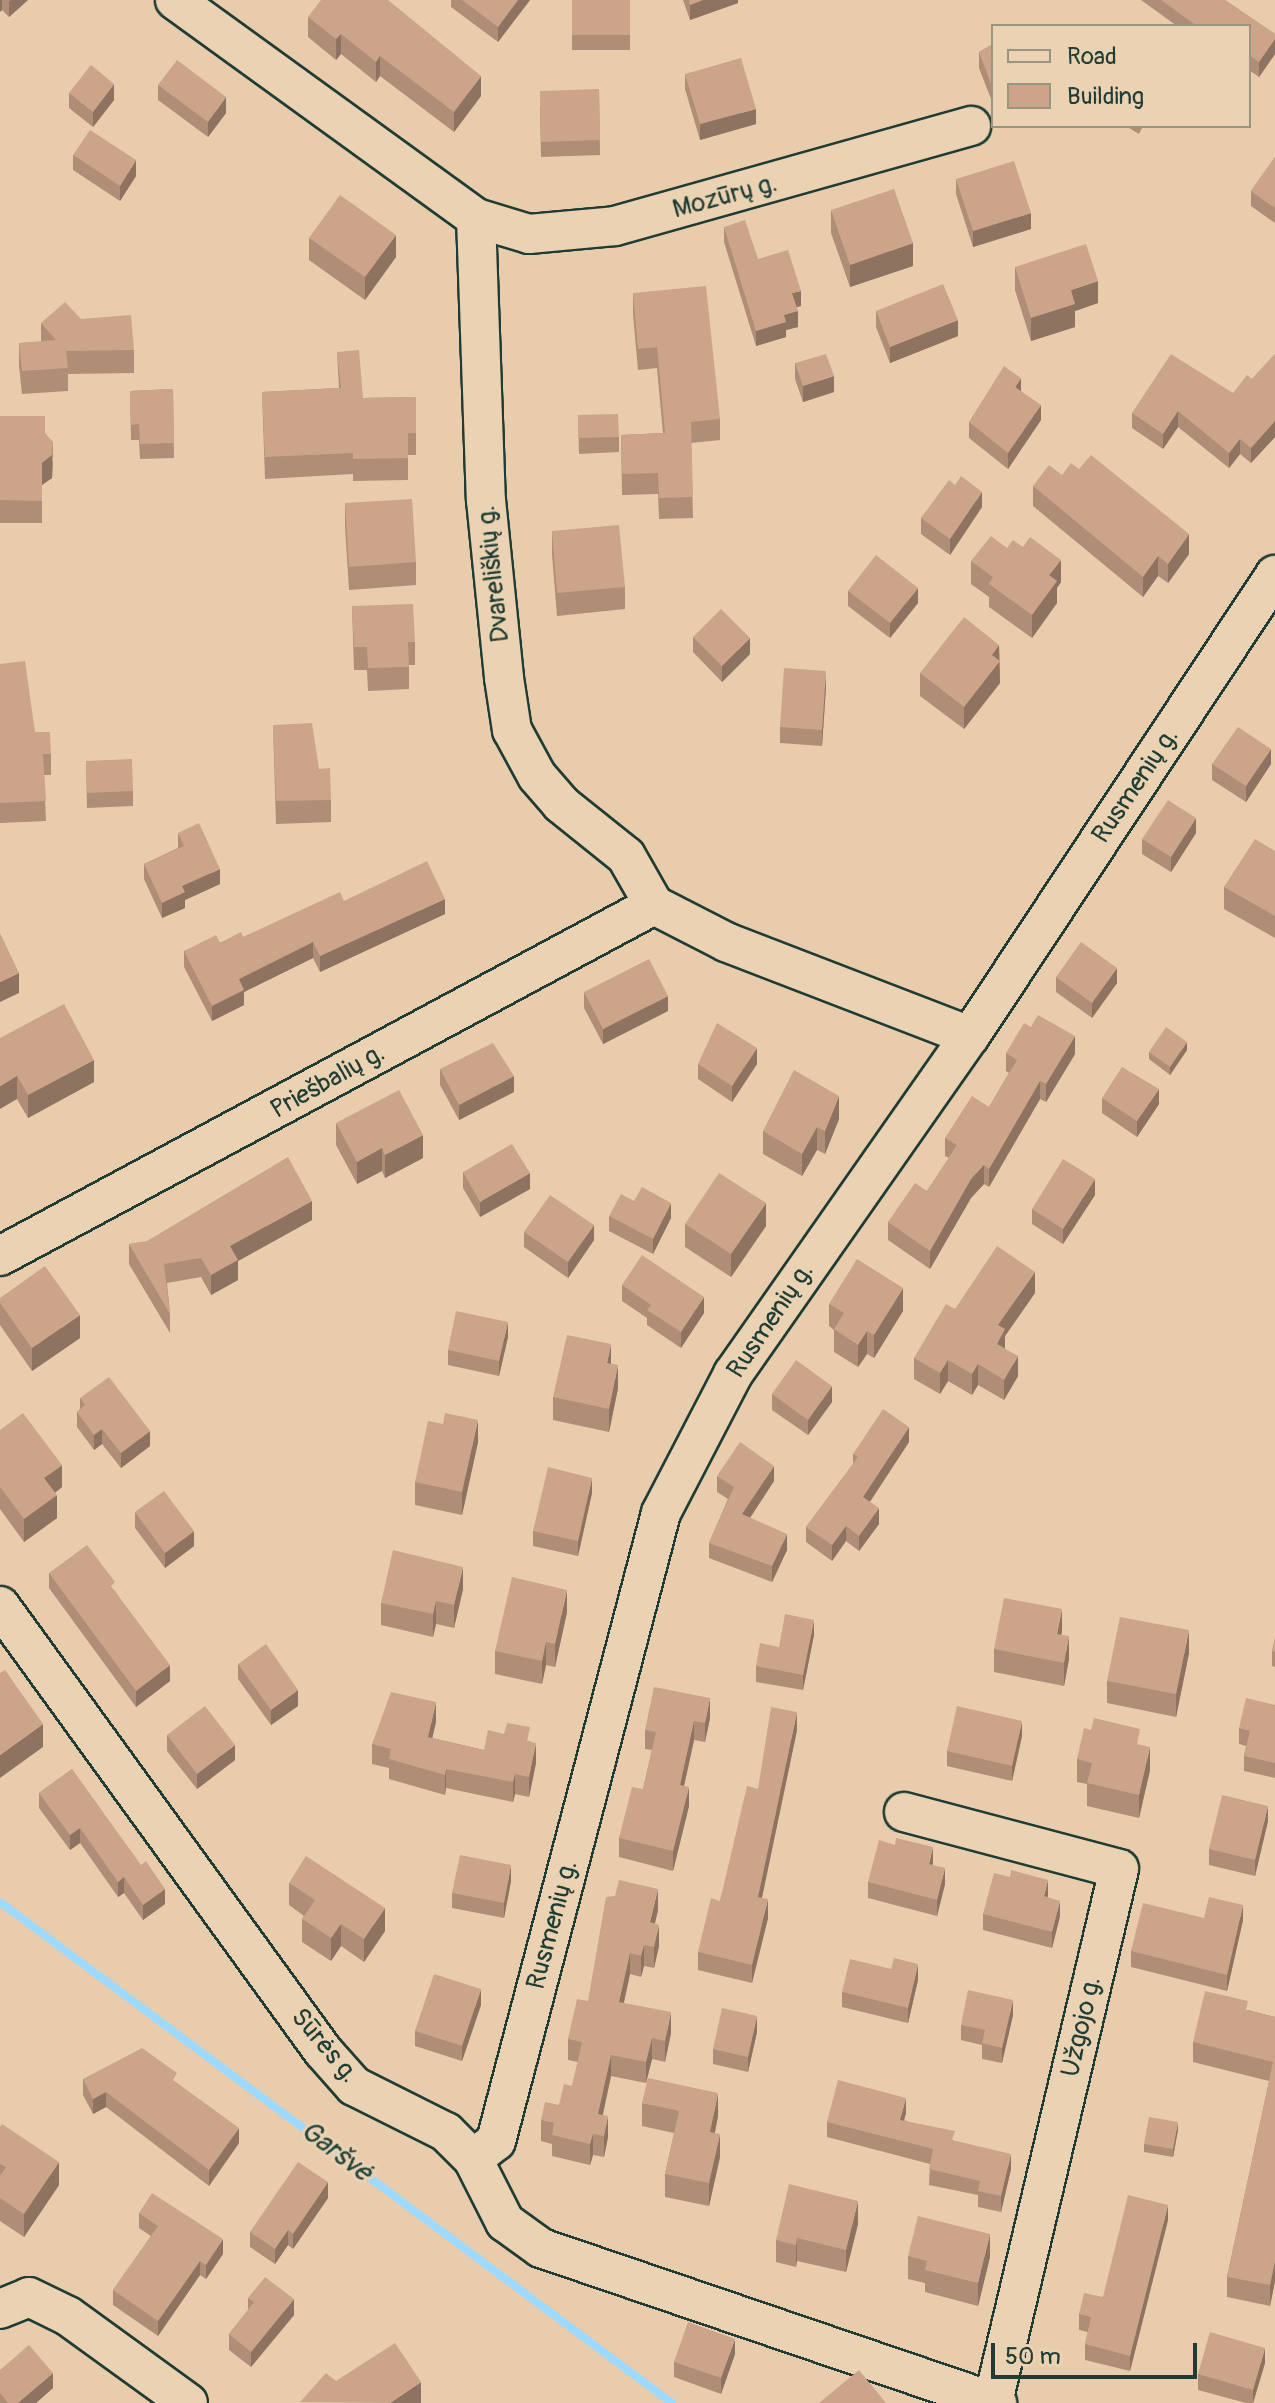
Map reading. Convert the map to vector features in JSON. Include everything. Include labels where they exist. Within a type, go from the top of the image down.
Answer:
[{"type":"street","points":[[175,0],[476,218]]},
{"type":"street","name":"Mozūrų g.","points":[[476,218],[529,234],[615,226],[971,126]]},
{"type":"street","name":"Dvareliškių g.","points":[[476,218],[486,500],[512,730],[537,776],[561,804],[626,856],[654,905]]},
{"type":"street","name":"Rusmenių g.","points":[[473,2159],[496,2141],[661,1513],[733,1374],[970,1036],[1275,575]]},
{"type":"street","points":[[654,905],[726,942],[970,1036]]},
{"type":"street","name":"Priešbalių g.","points":[[0,1256],[654,905]]},
{"type":"street","name":"Sūrės g.","points":[[0,1606],[323,2051],[354,2086],[446,2132],[473,2159],[505,2222],[541,2248],[995,2402]]},
{"type":"street","name":"Užgojo g.","points":[[904,1812],[1119,1869],[995,2402]]},
{"type":"street","points":[[14,2303],[68,2316],[188,2403]]},
{"type":"building","points":[[321,0],[388,0],[481,76],[454,112],[380,56],[376,62],[341,34],[336,39],[308,17]]},
{"type":"building","points":[[462,0],[518,0],[498,27]]},
{"type":"building","points":[[572,0],[630,0],[630,35],[572,35]]},
{"type":"building","points":[[1161,0],[1225,0],[1275,34],[1275,39],[1259,62],[1251,56],[1251,24],[1194,24]]},
{"type":"building","points":[[991,45],[991,84],[979,52]]},
{"type":"building","points":[[741,58],[756,109],[700,124],[685,74]]},
{"type":"building","points":[[177,60],[226,97],[208,122],[158,85]]},
{"type":"building","points":[[91,65],[114,84],[93,112],[69,93]]},
{"type":"building","points":[[599,89],[600,140],[541,142],[540,91]]},
{"type":"building","points":[[90,130],[136,160],[120,186],[73,155]]},
{"type":"building","points":[[1275,157],[1275,208],[1251,191]]},
{"type":"building","points":[[1014,161],[1031,213],[973,231],[956,179]]},
{"type":"building","points":[[894,189],[913,243],[850,265],[831,210]]},
{"type":"building","points":[[340,195],[396,235],[365,277],[309,238]]},
{"type":"building","points":[[745,220],[758,259],[788,250],[801,291],[792,293],[798,311],[784,315],[786,322],[756,331],[724,227]]},
{"type":"building","points":[[1086,244],[1098,281],[1071,290],[1075,304],[1031,318],[1015,267]]},
{"type":"building","points":[[943,284],[958,320],[890,347],[876,311]]},
{"type":"building","points":[[706,286],[720,419],[691,422],[693,497],[659,498],[658,473],[622,474],[621,435],[665,433],[657,347],[638,349],[633,293]]},
{"type":"building","points":[[65,302],[81,319],[131,315],[134,350],[66,351],[68,368],[22,371],[19,343],[56,340],[41,323]]},
{"type":"building","points":[[359,350],[363,398],[416,397],[416,433],[408,433],[408,458],[353,459],[353,453],[265,457],[262,392],[341,388],[337,352]]},
{"type":"building","points":[[826,354],[834,376],[803,386],[795,363]]},
{"type":"building","points":[[1171,354],[1233,393],[1247,375],[1252,379],[1275,354],[1275,421],[1251,448],[1240,439],[1229,453],[1178,411],[1163,434],[1132,413]]},
{"type":"building","points":[[1004,366],[1021,378],[1015,387],[1041,405],[1008,453],[969,422]]},
{"type":"building","points":[[173,389],[174,443],[140,444],[139,424],[131,425],[130,391]]},
{"type":"building","points":[[618,414],[619,437],[579,438],[578,415]]},
{"type":"building","points":[[0,416],[45,416],[45,433],[53,442],[52,455],[42,463],[42,501],[0,500]]},
{"type":"building","points":[[1091,455],[1189,534],[1168,564],[1158,556],[1143,577],[1033,486],[1049,465],[1062,475],[1071,463],[1079,469]]},
{"type":"building","points":[[961,476],[982,492],[950,539],[921,518],[949,480],[955,485]]},
{"type":"building","points":[[412,499],[416,562],[349,567],[345,503]]},
{"type":"building","points":[[619,525],[625,587],[557,593],[552,531]]},
{"type":"building","points":[[991,536],[1007,548],[1013,540],[1023,547],[1030,537],[1061,560],[1049,575],[1057,581],[1032,615],[989,584],[993,577],[971,561]]},
{"type":"building","points":[[876,555],[918,588],[890,623],[848,591]]},
{"type":"building","points":[[413,604],[415,642],[408,642],[409,667],[368,668],[367,647],[354,647],[352,606]]},
{"type":"building","points":[[721,609],[750,638],[722,666],[693,637]]},
{"type":"building","points":[[964,617],[999,645],[992,655],[1000,661],[964,707],[920,673]]},
{"type":"building","points":[[25,661],[35,732],[50,732],[51,754],[43,754],[46,801],[0,803],[0,664]]},
{"type":"building","points":[[784,668],[826,671],[822,730],[780,727]]},
{"type":"building","points":[[312,723],[319,769],[330,768],[331,800],[276,801],[273,725]]},
{"type":"building","points":[[1238,727],[1271,749],[1246,786],[1212,764]]},
{"type":"building","points":[[132,759],[133,791],[87,793],[86,761]]},
{"type":"building","points":[[1168,800],[1196,818],[1171,857],[1142,839]]},
{"type":"building","points":[[199,823],[220,869],[182,886],[185,892],[162,903],[144,864],[184,846],[178,833]]},
{"type":"building","points":[[1255,839],[1275,851],[1275,916],[1224,887]]},
{"type":"building","points":[[427,861],[445,899],[320,956],[313,942],[239,979],[244,990],[212,1006],[184,951],[216,935],[220,943],[241,932],[243,937],[340,892],[344,901]]},
{"type":"building","points":[[0,933],[19,973],[0,982]]},
{"type":"building","points":[[1081,942],[1117,968],[1092,1003],[1056,977]]},
{"type":"building","points":[[649,959],[668,996],[603,1029],[584,992]]},
{"type":"building","points":[[64,1004],[94,1060],[28,1095],[17,1076],[0,1086],[0,1038]]},
{"type":"building","points":[[1038,1015],[1075,1036],[1046,1084],[1040,1081],[989,1169],[984,1165],[971,1179],[930,1251],[888,1222],[915,1183],[927,1191],[957,1145],[945,1138],[972,1096],[989,1107],[1017,1060],[1006,1053],[1024,1023],[1031,1027]]},
{"type":"building","points":[[717,1023],[757,1048],[732,1086],[698,1064]]},
{"type":"building","points":[[1166,1027],[1187,1042],[1170,1067],[1149,1052]]},
{"type":"building","points":[[493,1043],[514,1076],[459,1105],[440,1069]]},
{"type":"building","points":[[1122,1067],[1159,1089],[1137,1121],[1102,1098]]},
{"type":"building","points":[[794,1070],[839,1096],[825,1131],[817,1127],[802,1154],[763,1131]]},
{"type":"building","points":[[399,1090],[423,1135],[385,1155],[382,1148],[357,1162],[336,1123]]},
{"type":"building","points":[[512,1144],[530,1173],[480,1202],[463,1172]]},
{"type":"building","points":[[288,1157],[312,1201],[230,1246],[238,1260],[211,1275],[201,1258],[164,1264],[170,1314],[129,1244],[147,1241]]},
{"type":"building","points":[[1063,1159],[1095,1179],[1063,1229],[1032,1209]]},
{"type":"building","points":[[719,1173],[766,1203],[731,1254],[685,1224]]},
{"type":"building","points":[[642,1187],[671,1203],[653,1239],[609,1216],[621,1194],[634,1201]]},
{"type":"building","points":[[550,1195],[594,1225],[568,1262],[524,1232]]},
{"type":"building","points":[[997,1246],[1035,1272],[998,1325],[1005,1329],[997,1344],[1018,1356],[1004,1380],[978,1364],[972,1374],[948,1360],[940,1373],[914,1358],[946,1304],[955,1309]]},
{"type":"building","points":[[642,1255],[704,1297],[681,1332],[647,1310],[651,1305],[622,1285]]},
{"type":"building","points":[[857,1259],[903,1288],[874,1335],[867,1331],[858,1345],[834,1329],[844,1313],[829,1304]]},
{"type":"building","points":[[45,1266],[80,1315],[32,1348],[0,1303],[0,1298]]},
{"type":"building","points":[[456,1311],[508,1322],[499,1361],[448,1350]]},
{"type":"building","points":[[567,1335],[611,1344],[607,1363],[618,1365],[609,1409],[553,1397]]},
{"type":"building","points":[[796,1360],[832,1386],[808,1420],[772,1394]]},
{"type":"building","points":[[109,1377],[150,1431],[121,1453],[102,1429],[94,1435],[77,1412],[85,1405],[80,1398]]},
{"type":"building","points":[[883,1409],[909,1427],[863,1497],[879,1508],[859,1536],[846,1526],[832,1545],[806,1527],[858,1457],[853,1454]]},
{"type":"building","points":[[23,1413],[62,1465],[44,1478],[57,1495],[24,1519],[0,1487],[0,1430]]},
{"type":"building","points":[[445,1413],[478,1420],[462,1492],[415,1482],[428,1421],[443,1424]]},
{"type":"building","points":[[740,1442],[774,1466],[742,1514],[787,1534],[772,1566],[709,1543],[734,1487],[717,1476]]},
{"type":"building","points":[[548,1467],[592,1478],[578,1541],[533,1531]]},
{"type":"building","points":[[164,1491],[194,1531],[165,1553],[135,1512]]},
{"type":"building","points":[[87,1545],[115,1582],[111,1586],[170,1665],[136,1691],[49,1573]]},
{"type":"building","points":[[393,1550],[463,1567],[454,1605],[436,1601],[433,1614],[381,1603]]},
{"type":"building","points":[[512,1577],[567,1590],[555,1644],[546,1642],[542,1661],[495,1651]]},
{"type":"building","points":[[1004,1598],[1062,1609],[1057,1634],[1069,1636],[1064,1663],[994,1649]]},
{"type":"building","points":[[785,1614],[814,1620],[803,1675],[756,1666],[760,1643],[779,1647]]},
{"type":"building","points":[[1120,1617],[1189,1630],[1176,1694],[1107,1681]]},
{"type":"building","points":[[266,1644],[298,1690],[271,1710],[238,1664]]},
{"type":"building","points":[[5,1670],[43,1724],[0,1755],[0,1673]]},
{"type":"building","points":[[654,1687],[710,1698],[705,1723],[694,1721],[680,1785],[689,1787],[673,1851],[619,1838],[632,1787],[643,1789],[656,1732],[645,1730]]},
{"type":"building","points":[[391,1692],[436,1702],[428,1737],[484,1750],[488,1730],[504,1734],[507,1723],[530,1727],[527,1741],[536,1743],[529,1777],[515,1774],[513,1782],[446,1769],[445,1775],[389,1759],[391,1749],[372,1744]]},
{"type":"building","points":[[1246,1698],[1275,1705],[1275,1763],[1244,1756],[1250,1731],[1239,1728]]},
{"type":"building","points":[[205,1706],[235,1745],[197,1774],[167,1735]]},
{"type":"building","points":[[957,1706],[1022,1721],[1012,1766],[947,1751]]},
{"type":"building","points":[[771,1707],[797,1712],[758,1897],[768,1899],[752,1965],[698,1952],[711,1898],[720,1901],[747,1786],[758,1789]]},
{"type":"building","points":[[1094,1718],[1140,1729],[1137,1744],[1150,1747],[1139,1795],[1087,1783],[1092,1763],[1077,1759],[1084,1728],[1091,1730]]},
{"type":"building","points":[[72,1769],[141,1865],[146,1861],[165,1889],[143,1905],[124,1877],[118,1882],[80,1828],[70,1835],[39,1793]]},
{"type":"building","points":[[1222,1795],[1268,1806],[1255,1860],[1209,1849]]},
{"type":"building","points":[[896,1838],[933,1847],[929,1864],[945,1868],[937,1900],[868,1882],[879,1840],[895,1845]]},
{"type":"building","points":[[460,1855],[511,1865],[504,1903],[452,1893]]},
{"type":"building","points":[[306,1856],[385,1908],[364,1939],[341,1924],[331,1938],[302,1919],[315,1900],[289,1883]]},
{"type":"building","points":[[1011,1870],[1048,1880],[1044,1896],[1060,1901],[1052,1932],[983,1914],[994,1873],[1010,1877]]},
{"type":"building","points":[[619,1880],[658,1889],[650,1922],[659,1925],[654,1947],[644,1945],[641,1956],[630,1953],[619,2002],[671,2012],[665,2041],[652,2038],[646,2062],[611,2055],[598,2114],[608,2116],[604,2136],[593,2134],[590,2144],[552,2135],[554,2123],[541,2120],[545,2102],[559,2105],[564,2084],[572,2086],[582,2042],[568,2039],[577,1999],[588,2001],[606,1897],[615,1896]]},
{"type":"building","points":[[1209,1897],[1243,1905],[1227,1975],[1131,1951],[1143,1903],[1204,1918]]},
{"type":"building","points":[[894,1958],[918,1964],[908,2008],[842,1992],[850,1959],[891,1969]]},
{"type":"building","points":[[434,1974],[481,1989],[462,2046],[415,2031]]},
{"type":"building","points":[[968,1990],[1013,2000],[1002,2048],[982,2043],[985,2030],[961,2025]]},
{"type":"building","points":[[1205,1991],[1248,2001],[1246,2010],[1275,2017],[1275,2261],[1270,2285],[1227,2277],[1273,2062],[1193,2042]]},
{"type":"building","points":[[722,2008],[757,2016],[748,2057],[713,2049]]},
{"type":"building","points":[[142,2048],[177,2073],[173,2080],[239,2128],[209,2170],[106,2092],[93,2099],[83,2079]]},
{"type":"building","points":[[648,2078],[718,2093],[710,2132],[720,2134],[709,2183],[665,2174],[679,2111],[642,2103]]},
{"type":"building","points":[[838,2080],[906,2098],[900,2120],[955,2131],[952,2140],[1011,2154],[1001,2196],[978,2191],[980,2181],[929,2169],[933,2149],[827,2122]]},
{"type":"building","points":[[1149,2117],[1178,2122],[1173,2149],[1144,2144]]},
{"type":"building","points":[[2,2124],[59,2162],[24,2214],[0,2198],[0,2176],[6,2167],[0,2164]]},
{"type":"building","points":[[298,2162],[328,2182],[293,2234],[288,2230],[275,2249],[250,2232]]},
{"type":"building","points":[[789,2184],[858,2201],[846,2250],[797,2238],[796,2245],[776,2240]]},
{"type":"building","points":[[152,2193],[223,2239],[206,2265],[200,2261],[158,2321],[113,2290],[158,2226],[139,2213]]},
{"type":"building","points":[[1128,2195],[1168,2205],[1130,2356],[1085,2344],[1091,2317],[1079,2314],[1084,2293],[1103,2297]]},
{"type":"building","points":[[918,2216],[990,2234],[978,2283],[925,2270],[927,2261],[908,2256]]},
{"type":"building","points":[[265,2277],[294,2299],[251,2352],[229,2334],[254,2302],[248,2298]]},
{"type":"building","points":[[688,2322],[735,2339],[721,2378],[674,2362]]},
{"type":"building","points":[[1210,2332],[1265,2348],[1253,2390],[1198,2374]]},
{"type":"building","points":[[395,2343],[421,2382],[390,2403],[300,2402],[326,2373],[336,2381]]},
{"type":"building","points":[[29,2345],[53,2373],[18,2403],[8,2403],[0,2393],[0,2370]]},
{"type":"building","points":[[859,2370],[886,2403],[819,2403]]},
{"type":"waterway","name":"Garšvė","points":[[0,1902],[672,2403]]}]
